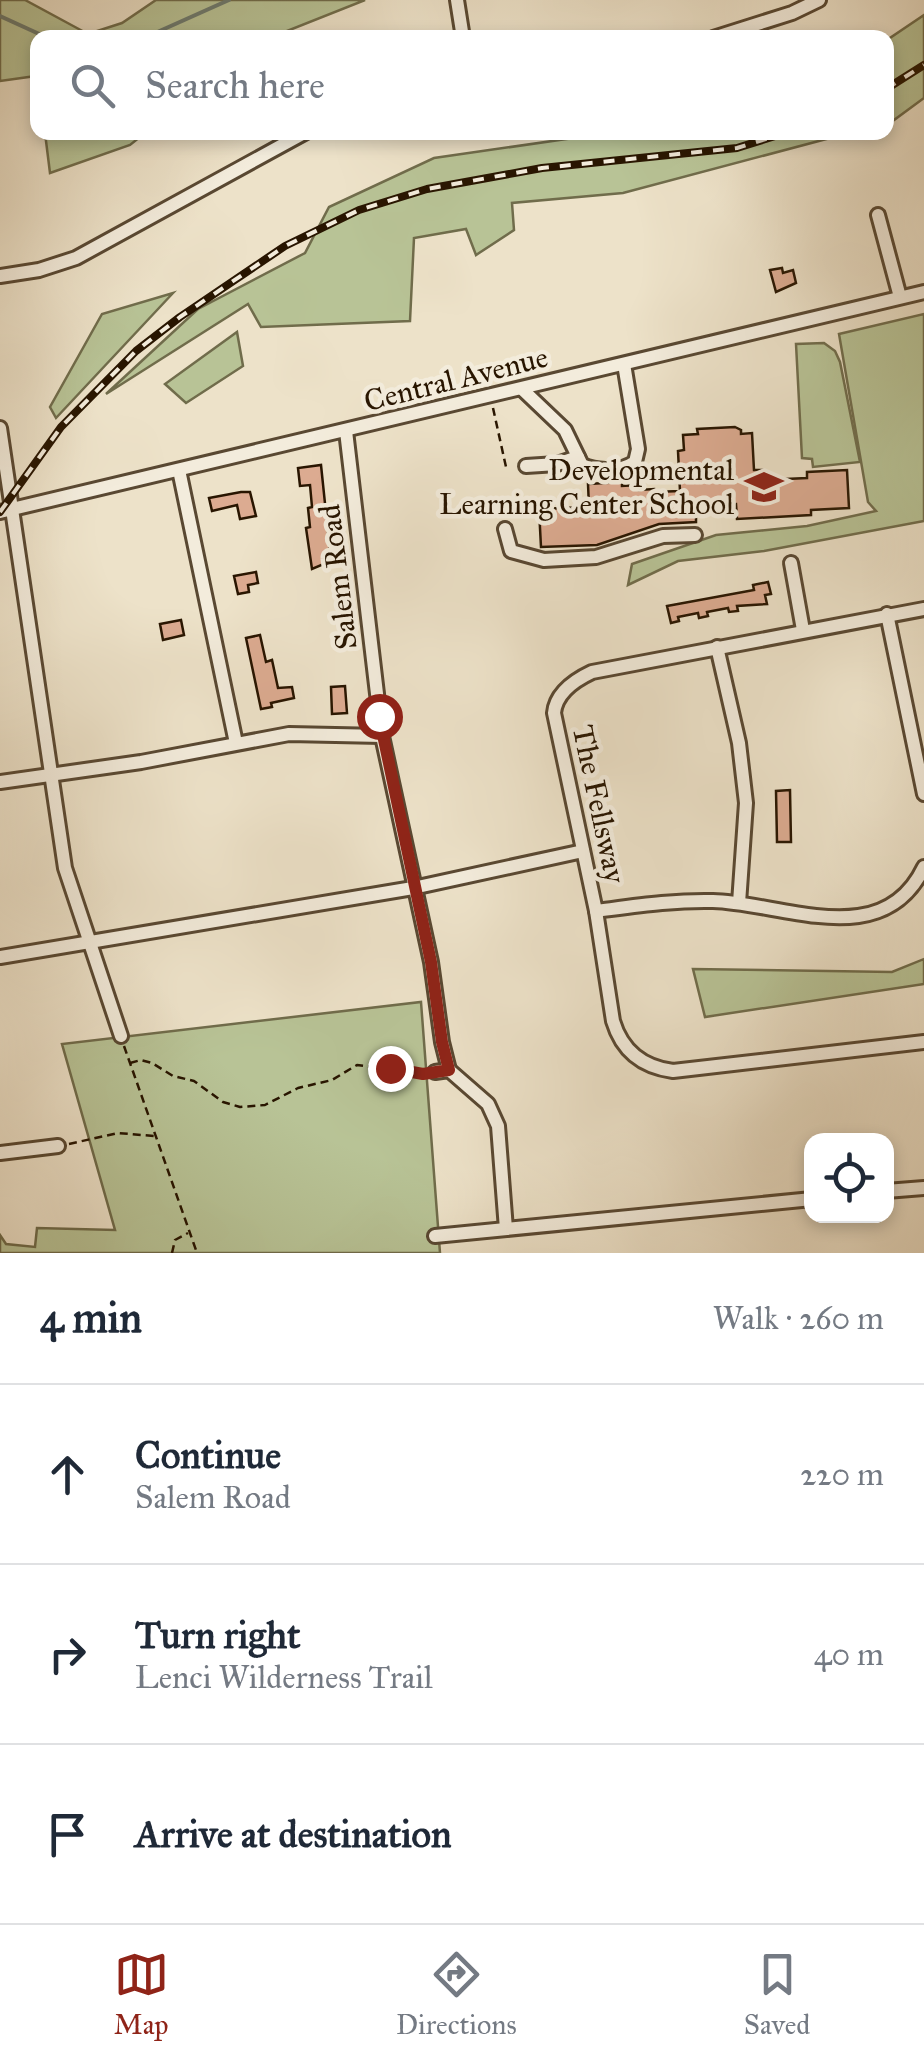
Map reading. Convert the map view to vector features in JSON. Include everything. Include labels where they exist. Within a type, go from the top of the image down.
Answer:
[{"type":"street","points":[[457,0],[462,30]]},
{"type":"street","points":[[738,30],[819,0]]},
{"type":"street","points":[[0,276],[39,270],[76,258],[291,140]]},
{"type":"street","points":[[878,215],[900,297]]},
{"type":"street","name":"Central Avenue","points":[[6,511],[924,292]]},
{"type":"street","points":[[522,388],[565,430],[582,465],[596,470],[626,467],[636,459],[633,406],[624,364]]},
{"type":"street","points":[[0,428],[6,511],[65,868],[121,1036]]},
{"type":"street","name":"Salem Road","points":[[346,432],[382,736],[431,962],[442,1071]]},
{"type":"street","points":[[526,466],[557,464],[578,457]]},
{"type":"street","points":[[178,470],[236,743]]},
{"type":"street","points":[[505,529],[511,551],[544,560],[596,557],[662,536],[695,535]]},
{"type":"street","points":[[791,564],[803,630]]},
{"type":"street","name":"The Fellsway","points":[[924,608],[592,672],[570,685],[556,703],[562,756],[596,912],[613,1020],[623,1044],[648,1065],[673,1071],[924,1042]]},
{"type":"street","points":[[887,614],[923,786]]},
{"type":"street","points":[[717,647],[739,743],[746,804],[740,903]]},
{"type":"street","points":[[0,782],[311,733],[382,736]]},
{"type":"street","points":[[0,957],[413,888],[582,851]]},
{"type":"street","points":[[596,912],[678,902],[740,903],[859,918],[900,899],[924,867]]},
{"type":"street","points":[[442,1071],[488,1104],[498,1126],[506,1230]]},
{"type":"street","points":[[0,1153],[58,1146]]},
{"type":"street","points":[[894,1190],[924,1188]]},
{"type":"street","points":[[436,1236],[804,1200]]},
{"type":"path","points":[[493,406],[506,467]]},
{"type":"path","points":[[121,1036],[197,1253]]},
{"type":"path","points":[[130,1063],[152,1063],[172,1076],[194,1081],[223,1102],[240,1107],[265,1105],[298,1088],[332,1080],[357,1065],[423,1074],[442,1071]]},
{"type":"path","points":[[58,1146],[118,1133],[156,1136]]},
{"type":"path","points":[[172,1253],[175,1240],[190,1232]]},
{"type":"green space","points":[[0,0],[25,0],[81,30],[30,30],[30,77],[0,81]]},
{"type":"green space","points":[[156,0],[365,0],[290,30],[100,30],[122,23]]},
{"type":"green space","points":[[924,15],[924,98],[894,120],[894,35]]},
{"type":"green space","points":[[46,140],[136,140],[130,145],[50,173]]},
{"type":"green space","points":[[559,140],[823,140],[623,193],[512,203],[514,230],[476,255],[466,229],[414,238],[410,321],[261,327],[248,304],[106,394],[198,309],[305,253],[329,207],[434,158]]},
{"type":"green space","points":[[173,293],[56,418],[50,407],[102,314]]},
{"type":"green space","points":[[924,314],[924,521],[764,551],[678,561],[628,585],[632,564],[716,535],[807,526],[876,511],[868,502],[839,334]]},
{"type":"green space","points":[[237,332],[243,366],[186,403],[165,384]]},
{"type":"green space","points":[[824,343],[835,351],[840,362],[860,462],[813,467],[812,459],[802,458],[796,344]]},
{"type":"green space","points":[[924,959],[924,984],[705,1017],[693,969],[892,972]]},
{"type":"green space","points":[[421,1002],[440,1253],[0,1253],[0,1235],[6,1244],[35,1247],[37,1228],[115,1230],[62,1044]]},
{"type":"building","points":[[782,268],[783,273],[793,270],[796,283],[776,292],[770,270]]},
{"type":"building","name":"Developmental Learning Center School","points":[[735,427],[741,434],[752,433],[754,470],[763,470],[763,480],[807,478],[807,472],[847,470],[849,508],[811,510],[811,515],[737,519],[736,504],[696,506],[696,522],[659,524],[597,545],[541,547],[539,509],[589,507],[588,484],[622,482],[622,486],[639,485],[639,490],[680,491],[678,451],[684,450],[683,435],[698,434],[697,429]]},
{"type":"building","points":[[321,465],[331,561],[312,569],[306,528],[310,527],[308,508],[312,507],[310,485],[300,486],[298,468]]},
{"type":"building","points":[[250,492],[256,516],[240,519],[237,505],[212,511],[209,498]]},
{"type":"building","points":[[256,572],[258,583],[248,585],[249,592],[238,594],[234,576]]},
{"type":"building","points":[[768,582],[771,594],[765,595],[767,604],[737,606],[738,611],[729,612],[728,608],[707,612],[708,616],[699,618],[698,613],[678,617],[679,621],[671,623],[667,606],[754,590],[753,585]]},
{"type":"building","points":[[181,620],[184,635],[163,640],[160,624]]},
{"type":"building","points":[[260,635],[266,662],[272,660],[278,688],[292,687],[294,698],[261,709],[246,638]]},
{"type":"building","points":[[345,686],[347,713],[332,714],[331,687]]},
{"type":"building","points":[[790,790],[791,842],[777,842],[776,791]]},
{"type":"waterway","points":[[162,30],[229,0]]},
{"type":"waterway","points":[[0,16],[31,30]]},
{"type":"railway","points":[[894,84],[924,65]]},
{"type":"railway","points":[[0,512],[61,427],[136,351],[285,246],[359,210],[427,189],[542,168],[737,148],[762,140]]},
{"type":"place","name":"Developmental Learning Center School","points":[[764,487]]},
{"type":"route","points":[[379,716],[431,962],[449,1070],[423,1074],[390,1068]]}]
